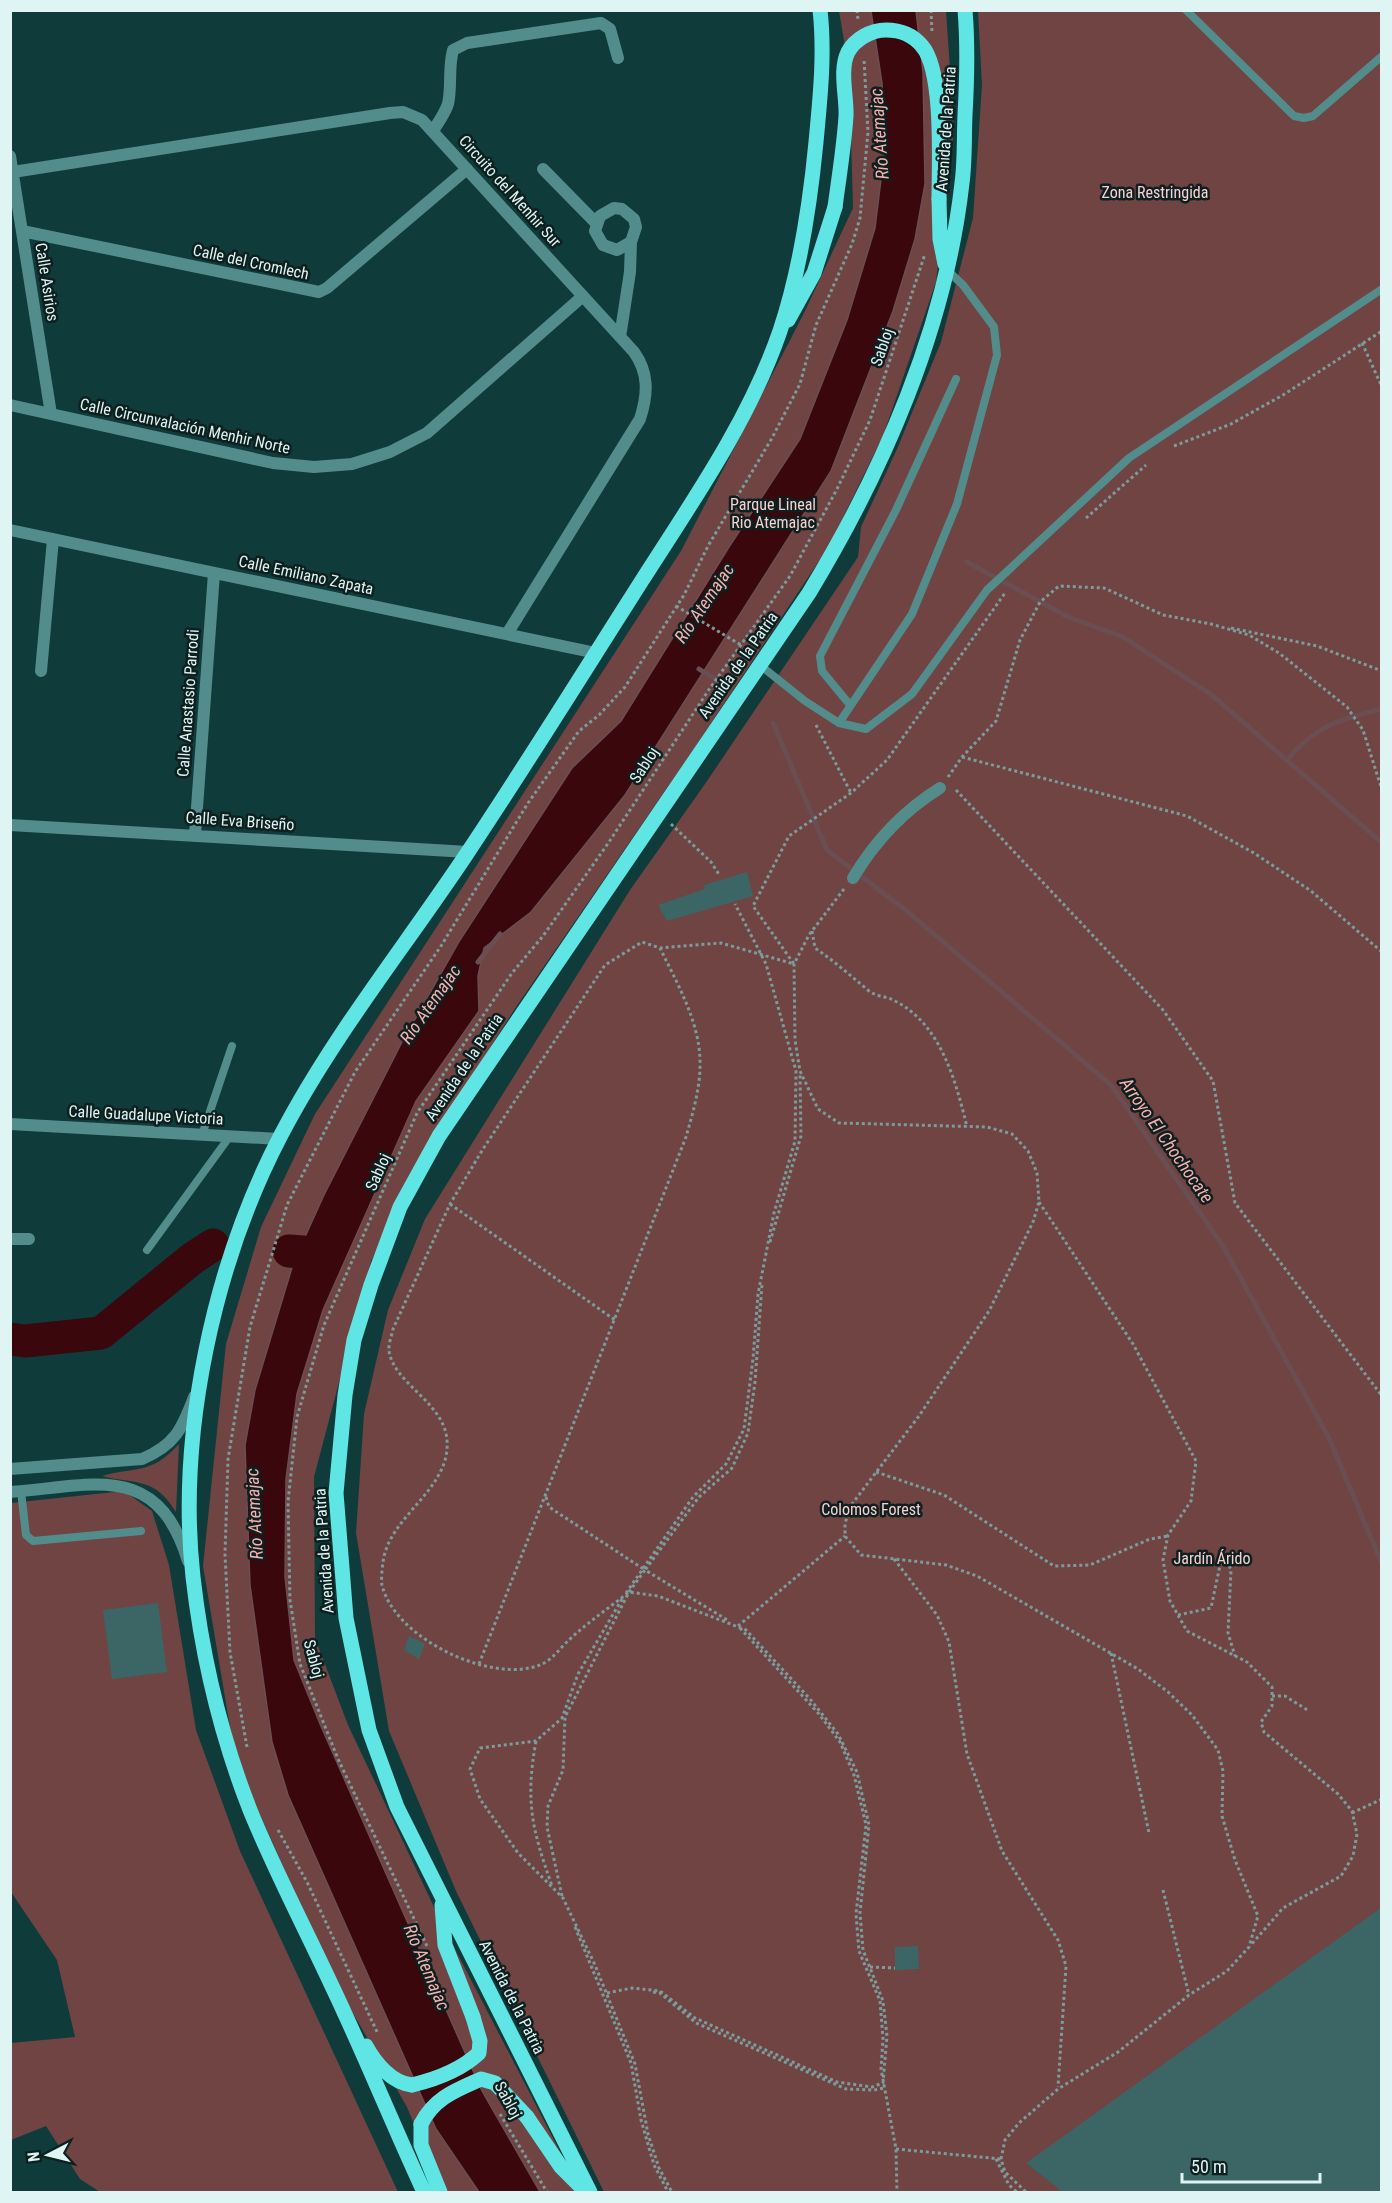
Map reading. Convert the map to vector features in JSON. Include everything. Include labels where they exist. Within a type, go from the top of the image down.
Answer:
[{"type":"main road","points":[[779,333],[802,239],[814,169],[820,91],[820,10]]},
{"type":"main road","name":"Avenida de la Patria","points":[[590,2193],[397,1807],[369,1730],[346,1618],[336,1493],[345,1395],[354,1340],[370,1285],[400,1207],[439,1136],[809,593],[841,540],[888,446],[917,367],[947,270],[962,183],[969,47],[965,10]]},
{"type":"main road","points":[[424,2193],[335,1991],[249,1806],[225,1738],[210,1678],[194,1582],[189,1531],[193,1437],[218,1303],[239,1230],[279,1139],[313,1079],[468,852],[718,461],[779,333],[814,273],[835,207],[846,114],[844,71],[848,53],[860,38],[878,30],[896,30],[912,36],[923,47],[931,62],[937,102],[940,239],[947,270]]},
{"type":"main road","points":[[335,1991],[372,2058],[402,2084],[412,2085],[434,2080],[471,2061],[479,2053],[480,2041],[445,1945],[441,1896]]},
{"type":"main road","points":[[440,2193],[421,2145],[421,2124],[429,2108],[444,2096],[481,2079],[495,2083],[526,2117],[561,2167],[586,2193]]},
{"type":"street","points":[[433,131],[447,106],[449,64],[453,50],[466,43],[602,23],[610,29],[618,58]]},
{"type":"street","name":"Circuito del Menhir Sur","points":[[13,172],[404,112],[422,120],[620,337],[641,362],[645,375],[645,403],[640,419],[507,634]]},
{"type":"street","name":"Calle Asirios","points":[[10,156],[51,414]]},
{"type":"street","name":"Calle del Cromlech","points":[[22,231],[319,292],[327,288],[467,169]]},
{"type":"street","points":[[543,169],[596,223],[598,239],[603,245],[618,250],[632,242]]},
{"type":"street","points":[[596,223],[606,211],[622,209],[634,219],[636,227],[620,337]]},
{"type":"street","name":"Calle Circunvalación Menhir Norte","points":[[10,405],[273,463],[314,467],[352,464],[390,452],[427,433],[583,296]]},
{"type":"street","name":"Calle Emiliano Zapata","points":[[10,530],[596,652]]},
{"type":"street","points":[[41,671],[53,539]]},
{"type":"street","name":"Calle Anastasio Parrodi","points":[[195,835],[214,573]]},
{"type":"street","points":[[853,878],[868,853],[912,805],[943,784]]},
{"type":"street","name":"Calle Eva Briseño","points":[[10,825],[468,852]]},
{"type":"street","name":"Calle Guadalupe Victoria","points":[[10,1124],[279,1139]]},
{"type":"street","points":[[10,1239],[29,1239]]},
{"type":"street","points":[[10,1469],[142,1459],[158,1452],[173,1440],[184,1423],[205,1367]]},
{"type":"street","points":[[98,1462],[100,1485]]},
{"type":"street","points":[[16,1492],[125,1485],[144,1493],[159,1506],[182,1543],[194,1582]]},
{"type":"lane","points":[[1186,10],[1294,116],[1304,118],[1313,116],[1382,56]]},
{"type":"lane","points":[[839,723],[912,614],[957,504],[998,355],[994,327],[963,285],[947,270]]},
{"type":"lane","points":[[760,665],[805,701],[839,723],[866,729],[912,694],[987,590],[1129,458],[1382,289]]},
{"type":"lane","points":[[850,705],[822,671],[820,656],[896,510],[956,379]]},
{"type":"lane","points":[[202,1135],[232,1046]]},
{"type":"lane","points":[[147,1250],[230,1136]]},
{"type":"lane","points":[[16,1492],[26,1535],[33,1541],[141,1532]]},
{"type":"path","points":[[248,1758],[230,1652],[225,1554],[228,1459],[250,1327],[287,1205],[355,1072],[452,929],[528,803],[579,730],[600,715],[625,687],[676,606],[800,384],[816,325],[852,244],[860,218],[868,132],[866,71]]},
{"type":"path","name":"Sabloj","points":[[432,1956],[338,1759],[300,1664],[290,1600],[288,1502],[297,1417],[324,1325],[417,1113],[512,973],[543,936],[609,842],[708,691],[790,576],[837,489],[870,420],[902,327],[926,246]]},
{"type":"path","points":[[1172,446],[1230,424],[1283,395],[1382,332]]},
{"type":"path","points":[[1362,343],[1382,387]]},
{"type":"path","points":[[1080,523],[1096,512],[1155,458]]},
{"type":"path","points":[[794,964],[753,906],[789,836],[851,793],[887,760],[1011,586]]},
{"type":"path","points":[[1382,671],[1317,646],[1163,615],[1104,588],[1059,586],[1040,602],[1020,640],[996,721],[962,757],[943,784],[1163,1010],[1213,1081],[1235,1203],[1382,1396]]},
{"type":"path","points":[[676,606],[741,645]]},
{"type":"path","points":[[1211,624],[1249,636],[1279,653],[1347,707],[1360,726],[1382,790]]},
{"type":"path","points":[[805,701],[851,793]]},
{"type":"path","points":[[962,757],[1187,816],[1254,853],[1311,891],[1382,952]]},
{"type":"path","points":[[657,814],[682,833],[711,862],[720,876]]},
{"type":"path","points":[[553,1888],[534,1833],[529,1778],[536,1742],[562,1718],[578,1674],[624,1596],[699,1497],[732,1468],[748,1433],[755,1382],[762,1276],[775,1218],[801,1136],[800,1071],[795,1040],[794,964],[812,931],[853,878]]},
{"type":"path","points":[[670,2193],[654,2165],[644,2131],[631,2063],[606,1995],[563,1898],[547,1827],[548,1806],[563,1770],[565,1717],[629,1592],[693,1497],[726,1464],[744,1429],[758,1294],[774,1213],[795,1141],[796,1071],[762,955],[735,904]]},
{"type":"path","points":[[812,931],[815,948],[850,972],[872,993],[896,1001],[921,1021],[948,1059],[967,1127]]},
{"type":"path","points":[[794,964],[721,943],[660,948],[642,942],[605,965],[483,1149],[450,1204],[404,1300],[393,1329],[389,1351],[399,1370],[443,1420],[447,1442],[445,1462],[437,1478],[410,1511],[392,1539],[383,1560],[382,1585],[393,1608],[421,1636],[448,1655],[509,1671],[544,1664],[570,1638],[629,1592],[658,1596],[738,1626],[819,1714],[840,1742],[854,1775],[866,1825],[856,1914],[859,1951],[880,2001],[884,2085],[896,2149],[897,2193]]},
{"type":"path","points":[[479,1664],[686,1137],[696,1099],[700,1060],[694,1024],[660,948]]},
{"type":"path","points":[[800,1071],[818,1109],[839,1123],[987,1127],[1012,1134],[1028,1150],[1038,1173],[1039,1202],[1033,1222],[989,1311],[919,1416],[852,1503],[845,1523],[845,1536],[861,1555],[946,1565],[977,1576],[1111,1652],[1168,1692],[1192,1715],[1218,1750],[1223,1771],[1222,1816],[1235,1860],[1258,1916],[1249,1947]]},
{"type":"path","points":[[1017,2193],[1009,2185],[998,2158],[1005,2140],[1019,2123],[1058,2089],[1118,2052],[1190,1995],[1227,1971],[1283,1908],[1341,1875],[1353,1856],[1357,1834],[1352,1813],[1338,1794],[1264,1732],[1262,1722],[1272,1706],[1272,1687],[1247,1662],[1187,1632],[1170,1601],[1163,1560],[1168,1535],[1191,1501],[1196,1461],[1133,1344],[1039,1202]]},
{"type":"path","points":[[450,1204],[615,1320]]},
{"type":"path","points":[[876,1472],[944,1495],[1054,1566],[1090,1565],[1150,1539],[1168,1535]]},
{"type":"path","points":[[545,1494],[549,1507],[644,1569],[746,1630],[810,1699],[838,1734],[857,1772],[869,1825],[860,1913],[863,1950],[883,2001],[887,2036],[884,2085]]},
{"type":"path","points":[[738,1626],[845,1536]]},
{"type":"path","points":[[1178,1615],[1211,1608],[1223,1551],[1231,1570],[1228,1633],[1235,1656]]},
{"type":"path","points":[[894,1559],[937,1615],[949,1642],[967,1754],[1002,1851],[1058,1941],[1066,1966],[1058,2089]]},
{"type":"path","points":[[1111,1652],[1149,1833]]},
{"type":"path","points":[[1272,1696],[1285,1696],[1309,1711]]},
{"type":"path","points":[[536,1742],[480,1748],[470,1769],[480,1799],[518,1853],[563,1898]]},
{"type":"path","points":[[1352,1813],[1382,1799]]},
{"type":"path","points":[[272,1825],[280,1832],[308,1884],[382,2043]]},
{"type":"path","points":[[1163,1890],[1190,1995]]},
{"type":"path","points":[[870,1966],[895,1968]]},
{"type":"path","points":[[606,1995],[632,1990],[660,1993],[696,2023],[846,2089],[874,2090],[884,2085]]},
{"type":"path","name":"Sabloj","points":[[494,2105],[547,2193]]},
{"type":"path","points":[[896,2149],[998,2158]]},
{"type":"path","points":[[998,2158],[1005,2172],[1026,2193]]},
{"type":"green space","name":"Parque Lineal Rio Atemajac","points":[[839,11],[946,11],[954,129],[936,282],[883,436],[829,546],[693,750],[514,1010],[433,1137],[371,1261],[314,1477],[315,1638],[348,1725],[442,1924],[581,2192],[442,2192],[407,2107],[346,2001],[291,1884],[253,1799],[232,1739],[203,1566],[226,1344],[261,1227],[315,1114],[681,551],[804,313],[853,208],[849,70]]},
{"type":"green space","name":"Colomos Forest","points":[[978,11],[1381,11],[1381,2192],[604,2192],[456,1891],[389,1731],[356,1533],[364,1414],[388,1310],[425,1219],[630,890],[705,784],[858,557],[861,527],[897,449],[941,342],[973,218],[982,85]]},
{"type":"green space","points":[[179,1444],[176,1512],[168,1500],[152,1487],[102,1476],[152,1465]]},
{"type":"green space","points":[[124,1491],[152,1511],[169,1565],[196,1730],[240,1851],[398,2192],[100,2192],[80,2179],[46,2126],[11,2140],[11,2043],[75,2037],[57,1960],[11,1892],[11,1503]]},
{"type":"water","points":[[871,11],[916,11],[923,73],[925,184],[915,239],[893,311],[831,471],[625,795],[531,912],[484,948],[478,976],[479,1011],[416,1101],[323,1310],[297,1394],[286,1479],[285,1577],[294,1660],[482,2091],[540,2192],[479,2192],[436,2129],[288,1795],[272,1742],[250,1585],[245,1445],[255,1390],[294,1261],[324,1195],[401,1044],[460,940],[572,768],[621,721],[729,547],[800,439],[847,320],[875,228],[885,147],[882,83]]},
{"type":"building","points":[[747,872],[753,896],[667,921],[658,905],[705,889],[704,885]]},
{"type":"building","points":[[158,1603],[167,1672],[112,1679],[103,1610]]},
{"type":"building","points":[[409,1636],[425,1644],[419,1659],[404,1650]]},
{"type":"building","points":[[1382,1907],[1382,2193],[1064,2193],[1026,2163]]},
{"type":"building","points":[[918,1946],[919,1969],[895,1970],[895,1947]]},
{"type":"waterway","points":[[967,562],[1068,617],[1123,637],[1212,695],[1382,843]]},
{"type":"waterway","points":[[699,669],[728,687]]},
{"type":"waterway","points":[[1287,760],[1308,739],[1329,726],[1353,716],[1382,709]]},
{"type":"waterway","name":"Arroyo El Chochocate","points":[[773,723],[827,850],[908,912],[1111,1085],[1223,1246],[1329,1438],[1382,1564]]},
{"type":"waterway","name":"Río Atemajac","points":[[478,962],[500,934]]},
{"type":"waterway","points":[[10,1339],[25,1341],[101,1333],[193,1258],[213,1245]]},
{"type":"waterway","points":[[289,1251],[316,1253]]},
{"type":"park label","name":"Zona Restringida","points":[[1155,192]]},
{"type":"park label","name":"Jardín Árido","points":[[1212,1558]]}]
